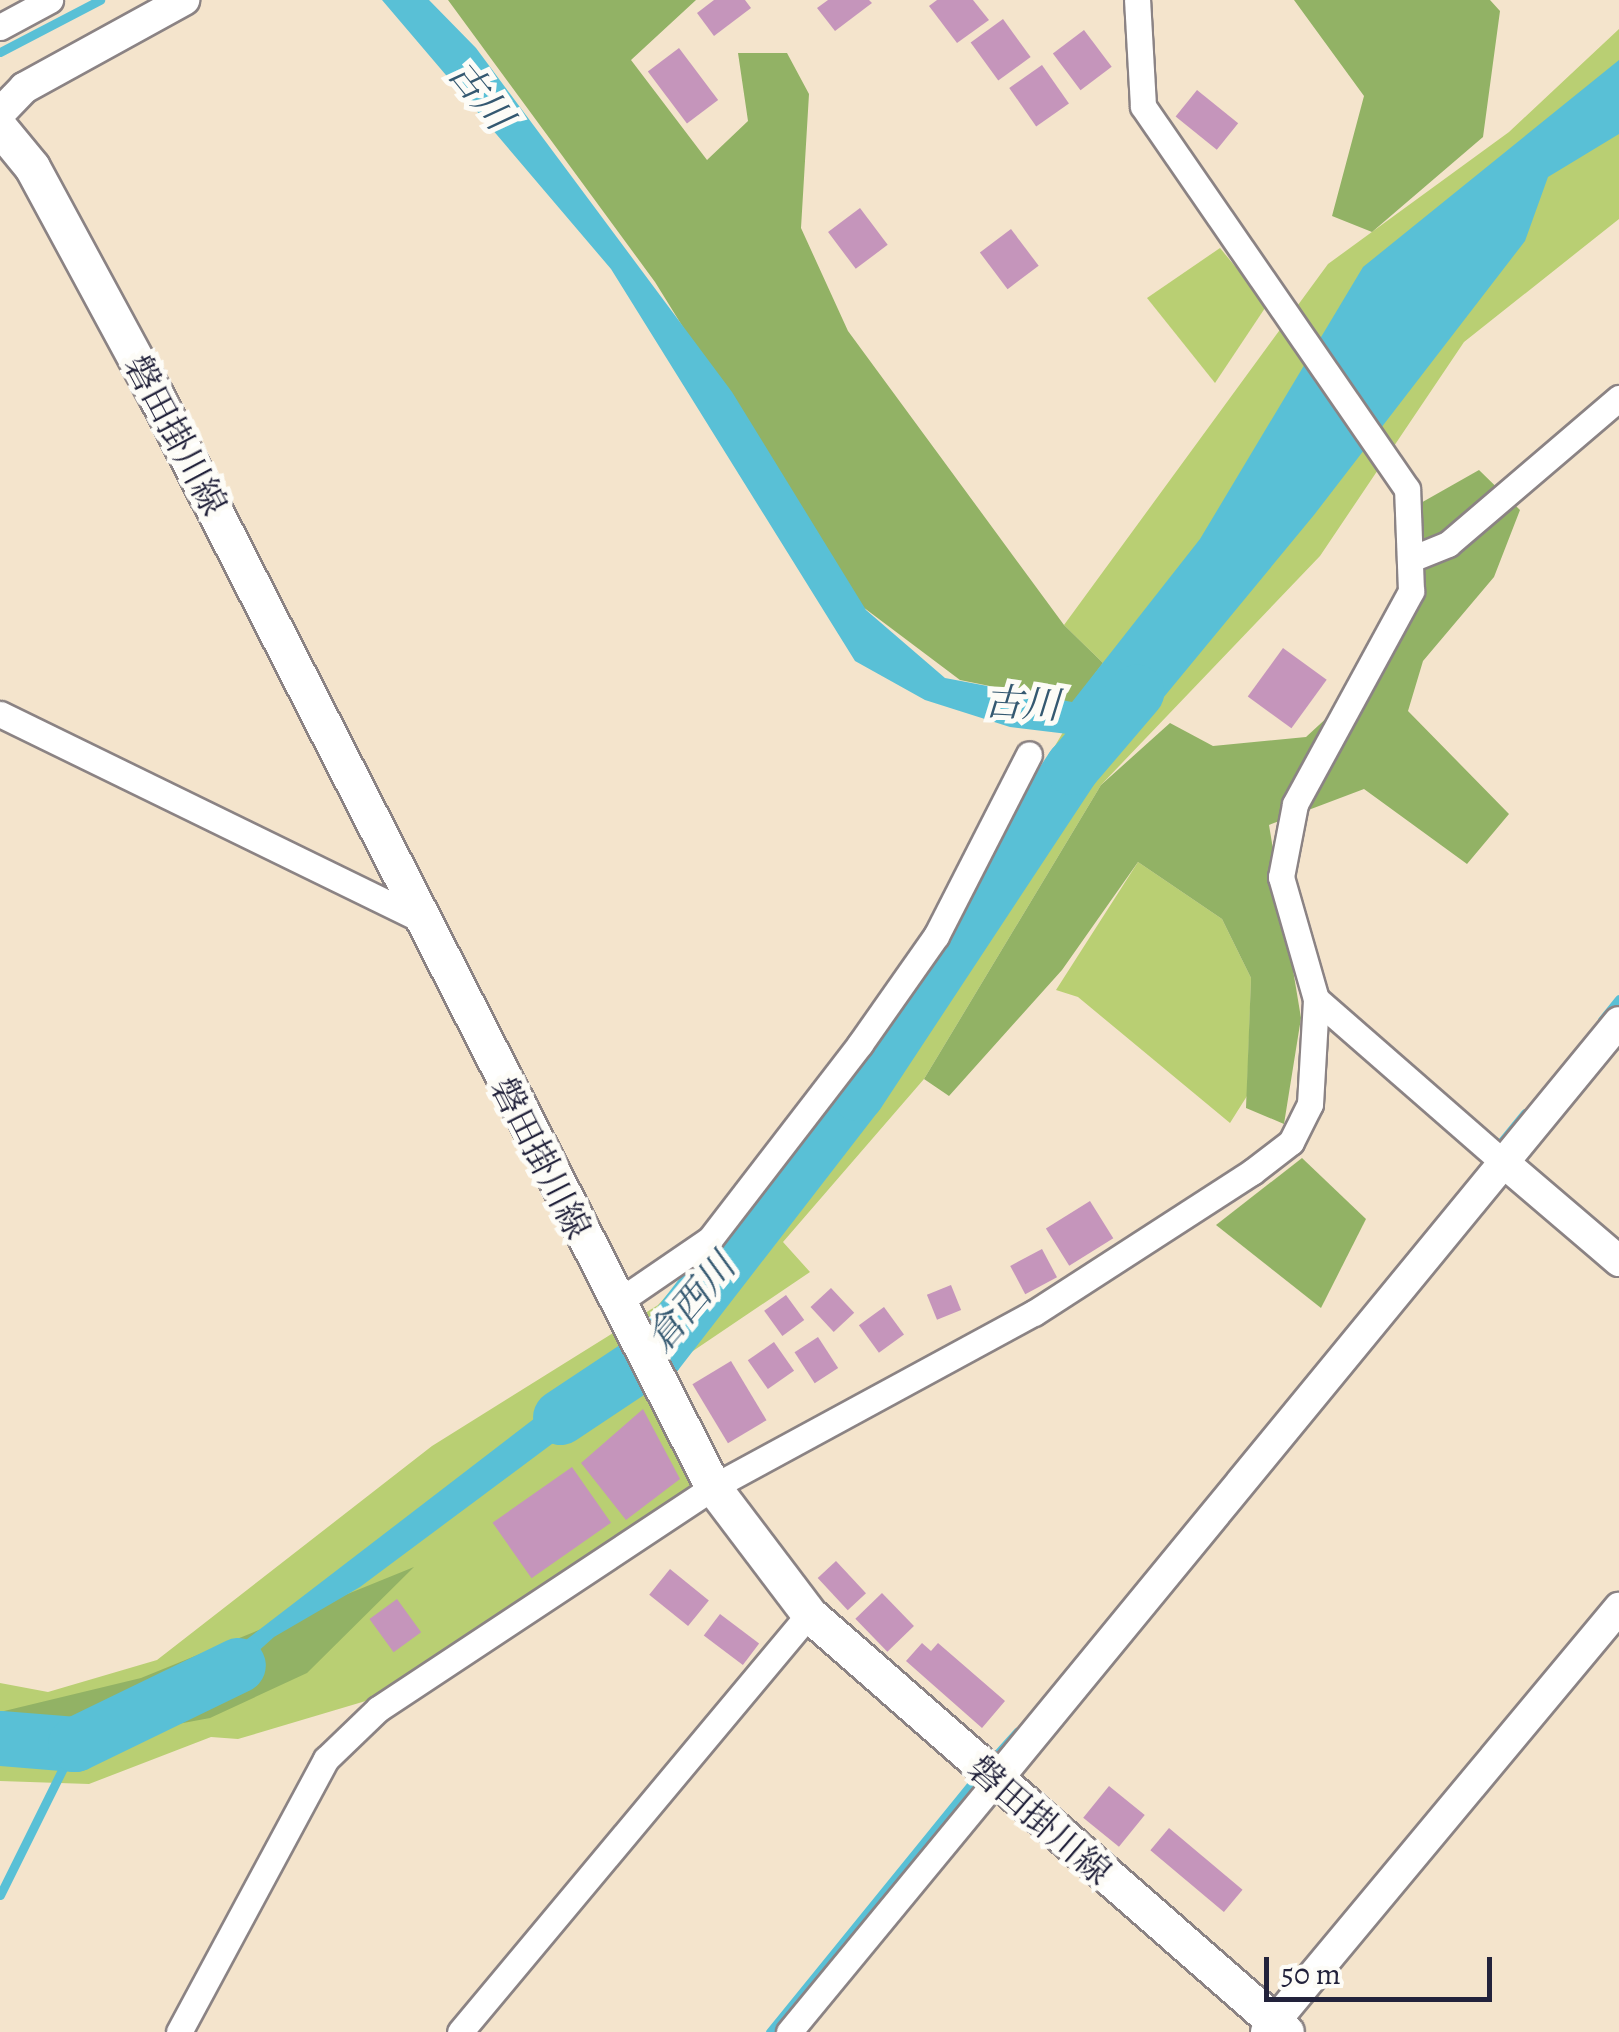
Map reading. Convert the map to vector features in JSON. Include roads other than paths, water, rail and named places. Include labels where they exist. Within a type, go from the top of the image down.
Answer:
[{"type":"main road","name":"磐田掛川線","points":[[0,128],[32,167],[150,385],[615,1304],[713,1488],[810,1614],[1275,2029]]},
{"type":"street","points":[[0,27],[50,0]]},
{"type":"street","points":[[0,113],[24,88],[184,0]]},
{"type":"street","points":[[179,2032],[326,1759],[406,1689],[713,1488],[1034,1312],[1291,1142],[1310,1104],[1316,1000],[1281,877],[1295,804],[1411,591],[1416,557],[1407,489],[1382,447],[1275,300],[1144,106],[1137,0]]},
{"type":"street","points":[[1416,557],[1448,544],[1619,398]]},
{"type":"street","points":[[0,714],[424,921]]},
{"type":"street","points":[[615,1304],[710,1239],[860,1044],[936,936],[1029,754]]},
{"type":"street","points":[[1316,1000],[1619,1261]]},
{"type":"street","points":[[789,2032],[1619,1022]]},
{"type":"street","points":[[1275,2029],[1619,1608]]},
{"type":"street","points":[[460,2032],[810,1614]]},
{"type":"water","name":"古川","points":[[382,0],[429,0],[476,48],[732,392],[866,610],[945,678],[1072,702],[1200,539],[1363,267],[1619,60],[1619,134],[1548,177],[1525,241],[1314,515],[1154,709],[1099,756],[1076,735],[1010,727],[925,700],[855,661],[611,269]]},
{"type":"water","points":[[612,1359],[631,1385],[360,1587],[274,1637],[208,1696],[169,1699]]},
{"type":"waterway","points":[[0,52],[100,0]]},
{"type":"waterway","name":"倉西川","points":[[560,1417],[655,1354],[857,1093],[1072,767],[1136,692]]},
{"type":"waterway","points":[[1602,1020],[1619,999]]},
{"type":"waterway","points":[[1494,1151],[1525,1113]]},
{"type":"waterway","name":"倉西川","points":[[0,1738],[75,1744],[238,1665]]},
{"type":"waterway","points":[[991,1761],[1018,1731]]},
{"type":"waterway","points":[[0,1895],[75,1744]]},
{"type":"waterway","points":[[770,2032],[981,1772]]}]
